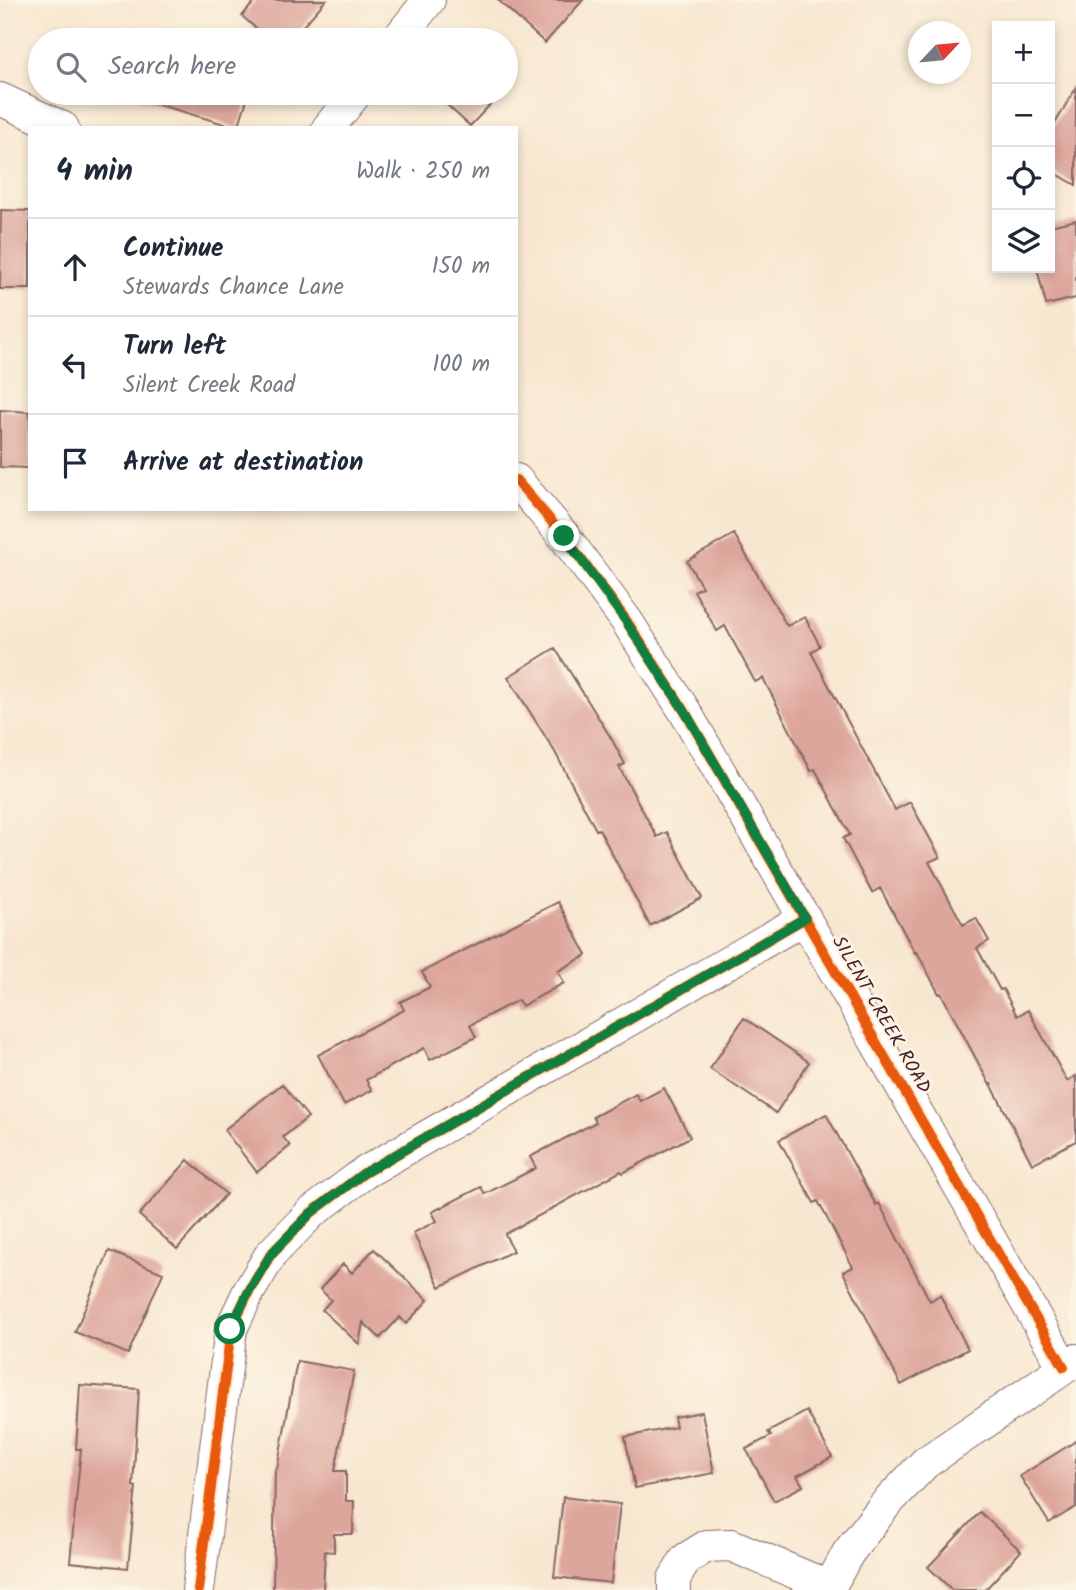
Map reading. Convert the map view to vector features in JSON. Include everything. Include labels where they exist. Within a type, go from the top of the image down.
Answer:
[{"type":"street","points":[[407,28],[429,0]]},
{"type":"street","points":[[0,99],[59,126]]},
{"type":"street","points":[[330,126],[346,105]]},
{"type":"street","name":"SILENT CREEK ROAD","points":[[518,482],[564,536],[625,620],[684,710],[1070,1363]]},
{"type":"street","points":[[198,1590],[230,1329],[271,1254],[311,1213],[364,1173],[805,918]]},
{"type":"street","points":[[674,1590],[674,1579],[686,1559],[707,1546],[731,1545],[829,1589],[848,1553],[885,1506],[925,1463],[1070,1363]]},
{"type":"building","points":[[256,0],[326,0],[302,28],[256,28],[242,16]]},
{"type":"building","points":[[498,0],[583,0],[545,43]]},
{"type":"building","points":[[1076,88],[1076,185],[1055,173],[1055,124]]},
{"type":"building","points":[[159,105],[245,105],[239,126]]},
{"type":"building","points":[[447,105],[490,105],[470,126]]},
{"type":"building","points":[[1,210],[28,211],[28,289],[0,289]]},
{"type":"building","points":[[1076,220],[1076,298],[1046,305],[1038,273],[1055,273],[1055,225]]},
{"type":"building","points":[[0,410],[28,412],[28,468],[0,467]]},
{"type":"building","points":[[734,534],[787,626],[805,617],[820,646],[811,652],[895,810],[910,802],[940,857],[929,862],[963,925],[976,918],[989,941],[977,948],[1000,990],[1003,989],[1017,1016],[1028,1010],[1067,1081],[1076,1076],[1076,1141],[1032,1164],[941,993],[939,994],[917,952],[915,953],[880,888],[872,893],[843,838],[850,835],[815,769],[811,771],[763,678],[755,682],[725,626],[717,631],[694,591],[702,587],[687,561]]},
{"type":"building","points":[[555,648],[611,738],[625,764],[619,767],[657,837],[667,832],[702,898],[650,926],[599,829],[596,830],[555,752],[508,677]]},
{"type":"building","points":[[558,902],[587,955],[558,971],[564,983],[522,1006],[518,1000],[470,1025],[476,1037],[430,1060],[424,1048],[366,1080],[372,1090],[344,1105],[318,1055],[404,1010],[400,1002],[430,987],[422,972]]},
{"type":"building","points":[[744,1018],[809,1062],[776,1113],[710,1069]]},
{"type":"building","points":[[282,1084],[308,1117],[283,1137],[290,1146],[257,1172],[224,1130]]},
{"type":"building","points":[[664,1088],[690,1137],[505,1234],[513,1251],[440,1287],[413,1233],[437,1221],[432,1212],[481,1187],[485,1194],[536,1168],[530,1157],[596,1122],[593,1117],[636,1094],[640,1101]]},
{"type":"building","points":[[826,1114],[876,1205],[879,1203],[930,1301],[940,1295],[968,1349],[901,1385],[843,1272],[853,1267],[818,1201],[814,1203],[779,1140]]},
{"type":"building","points":[[188,1160],[226,1194],[177,1249],[139,1215]]},
{"type":"building","points":[[374,1249],[428,1300],[406,1324],[400,1317],[380,1338],[363,1322],[359,1344],[322,1310],[331,1300],[320,1289],[343,1264],[352,1273]]},
{"type":"building","points":[[109,1251],[163,1273],[128,1354],[75,1332]]},
{"type":"building","points":[[297,1361],[354,1371],[335,1471],[346,1471],[346,1501],[354,1501],[353,1534],[334,1534],[334,1552],[325,1551],[323,1590],[273,1590],[275,1469]]},
{"type":"building","points":[[80,1385],[139,1389],[133,1486],[136,1487],[128,1568],[70,1562],[81,1449],[76,1449]]},
{"type":"building","points":[[807,1411],[832,1457],[797,1476],[803,1486],[774,1501],[746,1449],[771,1436],[768,1432]]},
{"type":"building","points":[[702,1412],[714,1473],[635,1488],[625,1437],[676,1427],[674,1417]]},
{"type":"building","points":[[1076,1441],[1076,1507],[1049,1523],[1020,1476]]},
{"type":"building","points":[[563,1497],[620,1504],[611,1583],[554,1577]]},
{"type":"building","points":[[980,1512],[1021,1551],[985,1590],[952,1590],[928,1567]]},
{"type":"cycle path","points":[[518,482],[564,536],[626,620],[684,710],[1064,1367]]},
{"type":"cycle path","points":[[198,1590],[231,1329],[271,1254],[311,1213],[364,1173],[805,918]]},
{"type":"route","points":[[230,1329],[271,1254],[311,1213],[364,1173],[805,918],[684,710],[625,620],[564,536]]}]
